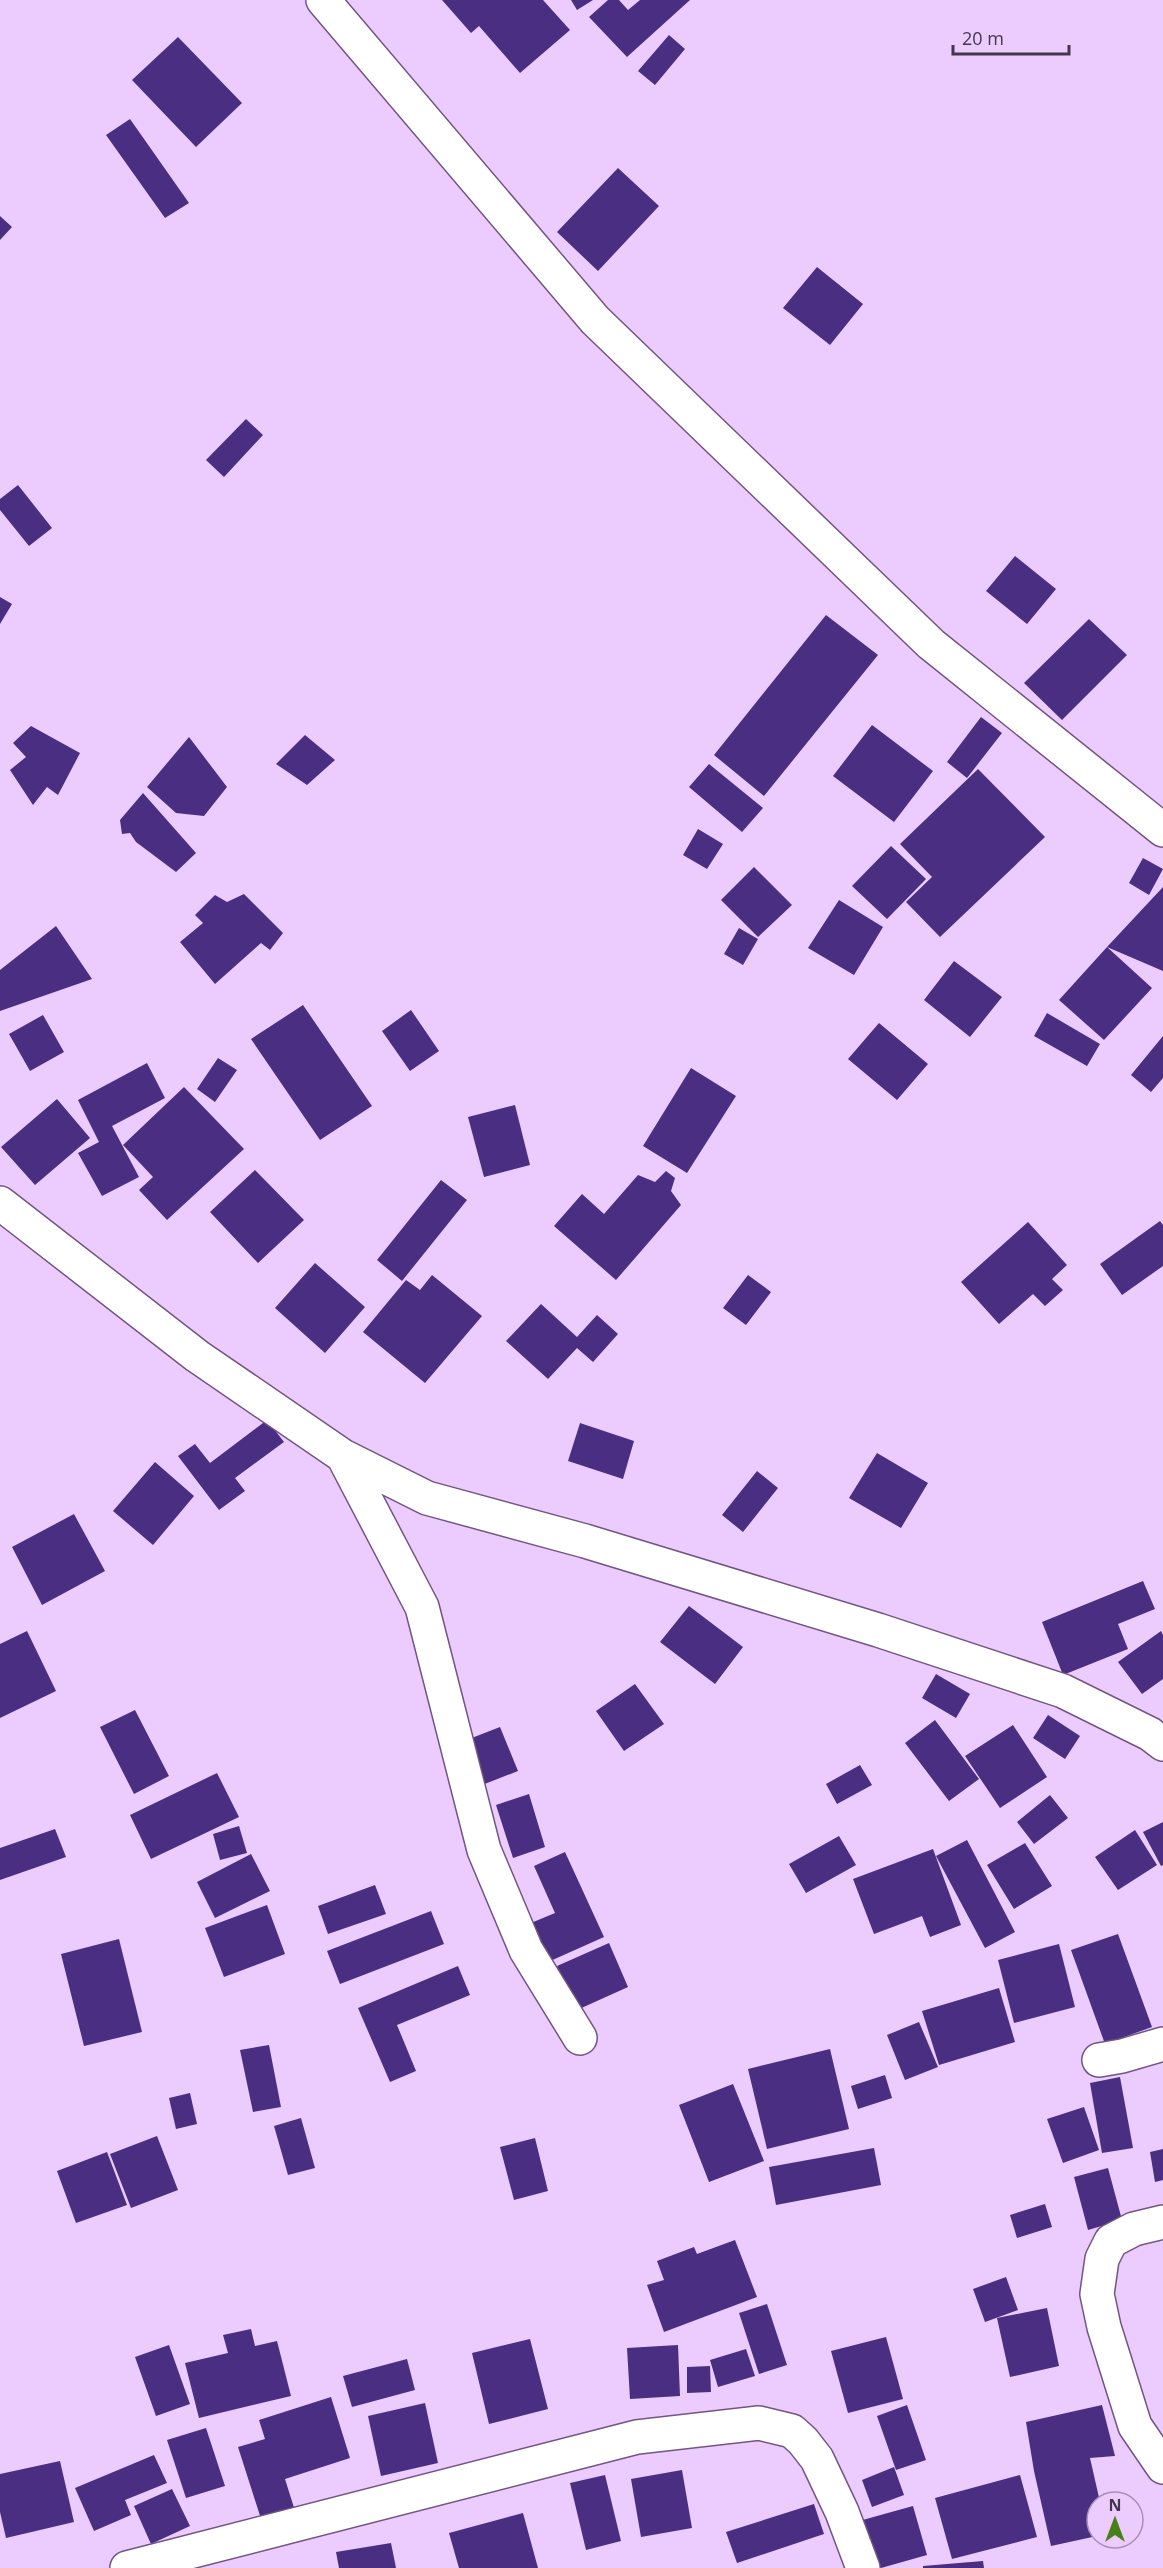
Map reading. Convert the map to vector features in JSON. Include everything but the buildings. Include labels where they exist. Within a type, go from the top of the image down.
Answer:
[{"type":"street","points":[[323,0],[594,320],[931,644],[1163,830]]},
{"type":"street","points":[[0,1203],[197,1356],[344,1456],[427,1498],[585,1541],[878,1630],[1063,1690],[1150,1734],[1163,1744]]},
{"type":"street","points":[[344,1456],[422,1606],[484,1850],[526,1950],[580,2038]]},
{"type":"street","points":[[1099,2060],[1163,2044]]},
{"type":"street","points":[[1163,2222],[1134,2229],[1111,2241],[1102,2259],[1097,2294],[1104,2327],[1135,2426],[1163,2467]]},
{"type":"street","points":[[127,2568],[637,2437],[759,2423],[792,2431],[803,2440],[817,2459],[842,2512],[863,2568]]}]
